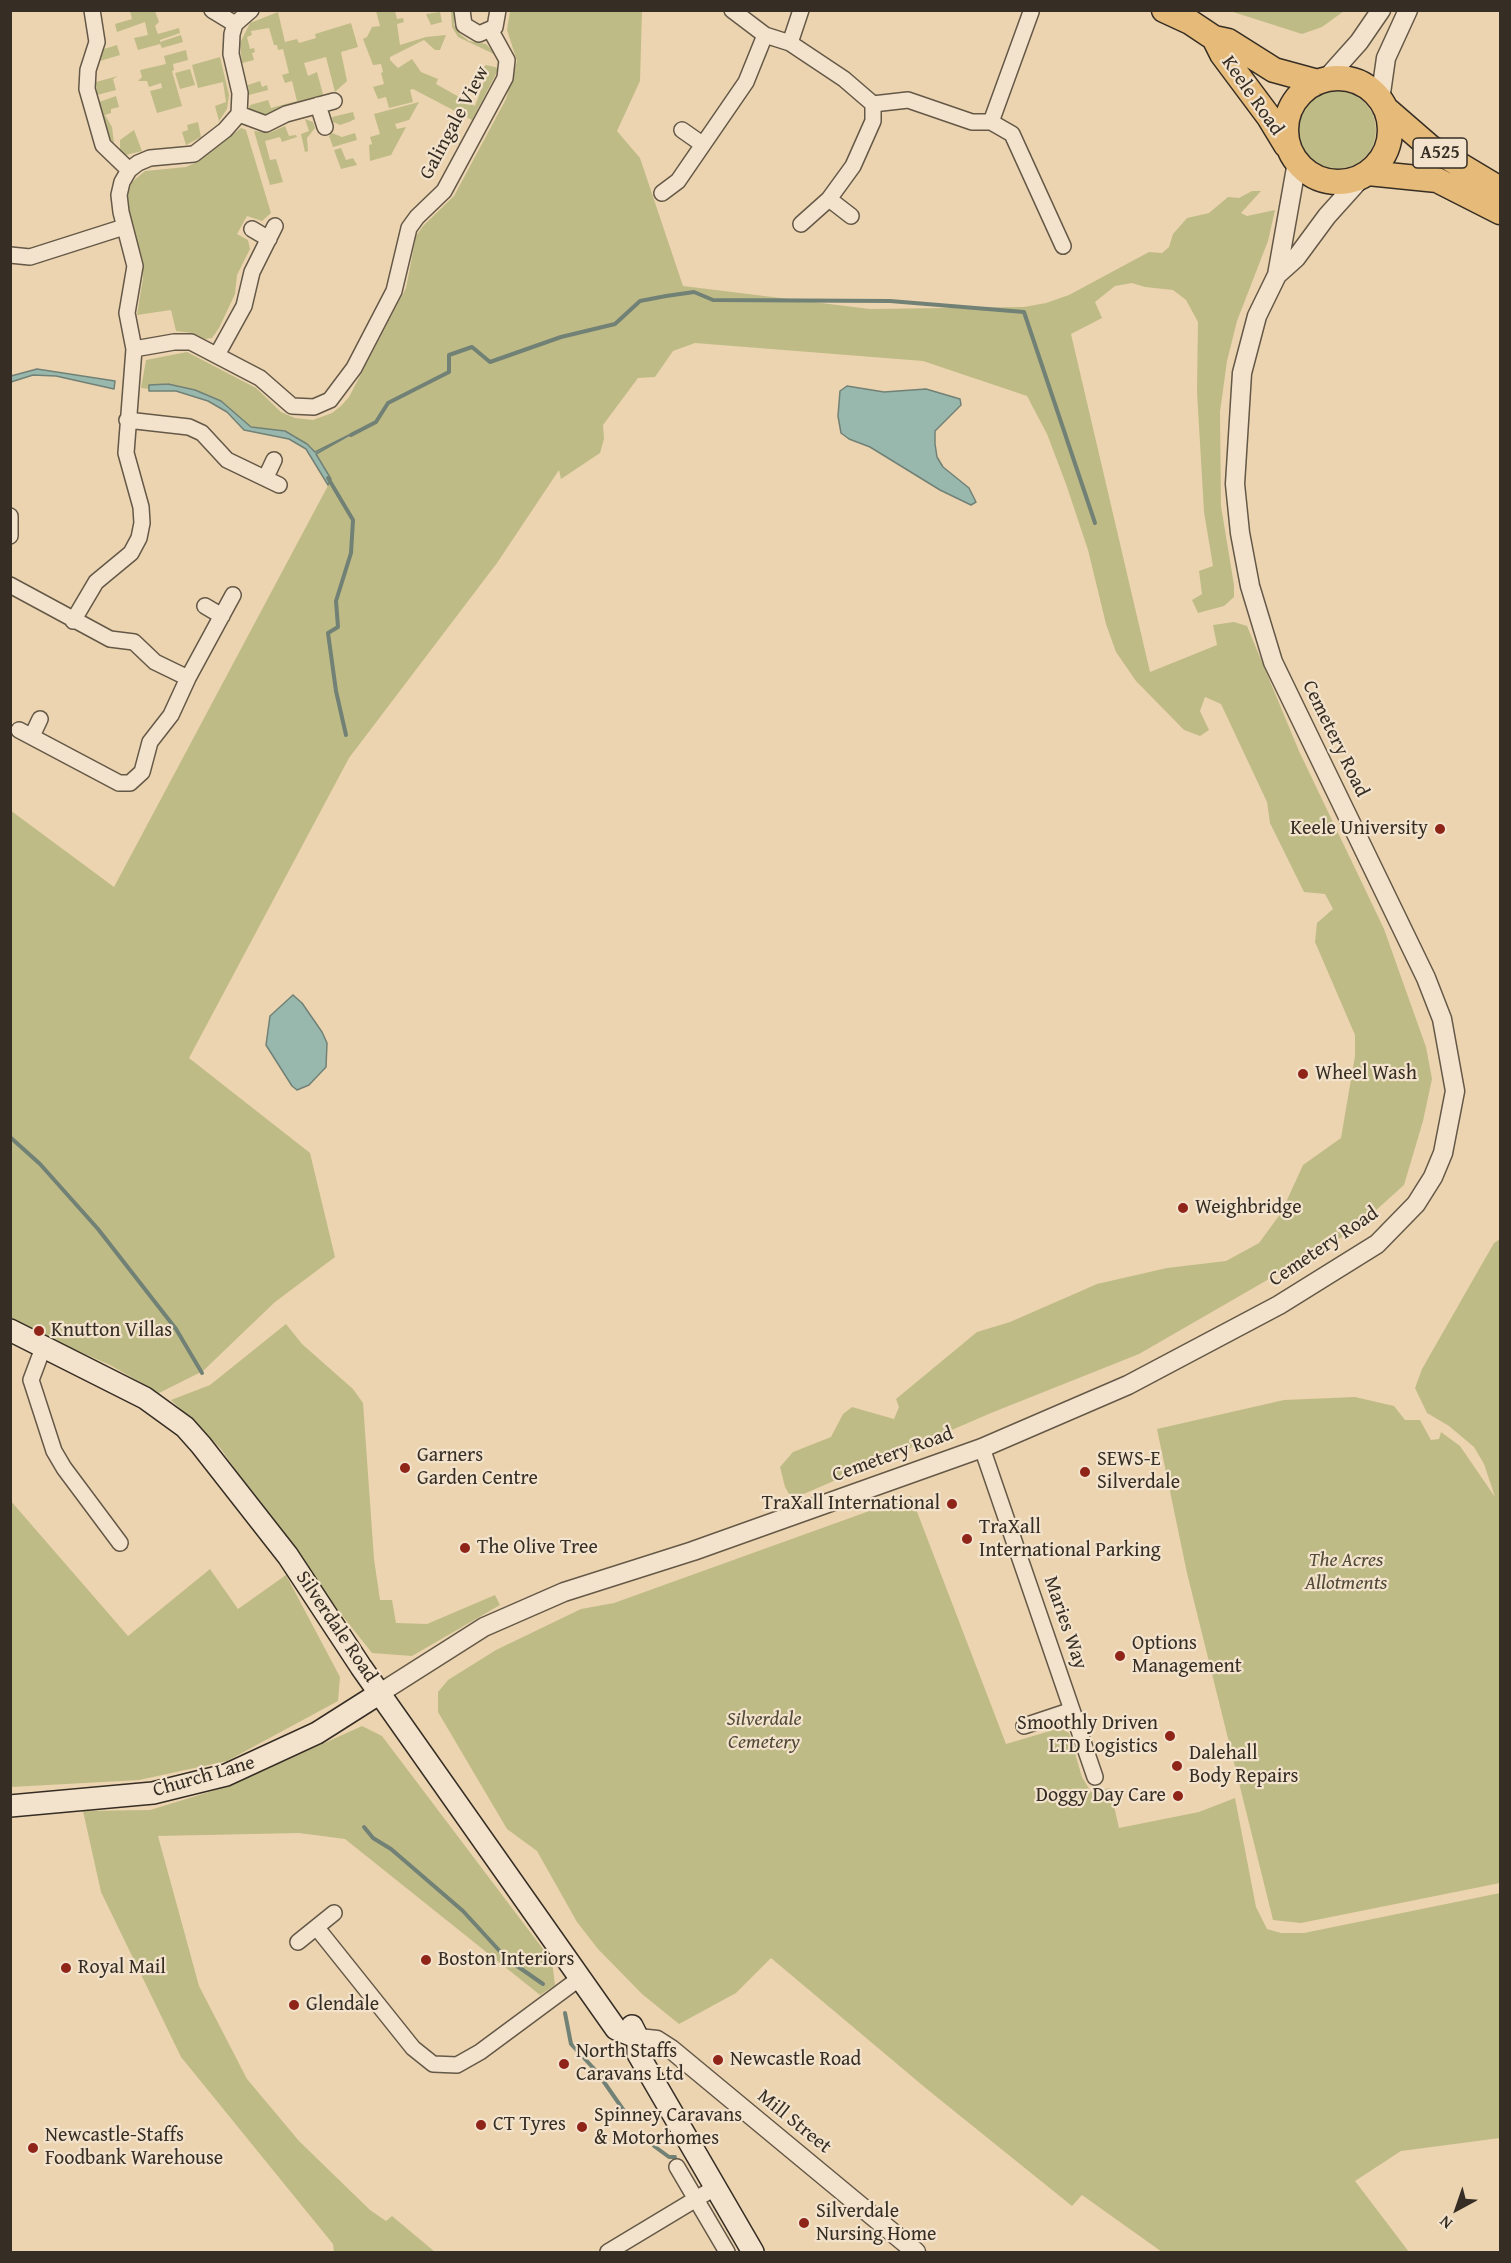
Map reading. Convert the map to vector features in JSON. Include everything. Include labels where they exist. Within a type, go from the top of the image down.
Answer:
[{"type":"main road","name":"Keele Road","points":[[1164,10],[1190,22],[1214,38],[1228,41],[1274,70],[1321,81]]},
{"type":"main road","name":"Keele Road","points":[[1214,38],[1222,54],[1269,117],[1294,158]]},
{"type":"main road","points":[[1321,81],[1354,81],[1372,91],[1383,104],[1390,126],[1388,146],[1378,163],[1365,175],[1332,182],[1312,176],[1294,158],[1286,134],[1289,113],[1299,95],[1321,81]]},
{"type":"main road","name":"A525","points":[[1383,104],[1430,147],[1500,189]]},
{"type":"main road","name":"A525","points":[[1365,175],[1437,180],[1500,212]]},
{"type":"main road","name":"Silverdale Road","points":[[10,1330],[126,1387],[185,1427],[223,1471],[288,1556],[380,1693],[594,1997],[629,2021],[638,2038]]},
{"type":"main road","name":"Church Lane","points":[[10,1806],[153,1793],[226,1775],[272,1756],[317,1733],[380,1693]]},
{"type":"main road","points":[[638,2038],[638,2054],[753,2253]]},
{"type":"street","points":[[92,10],[97,40],[88,70],[87,89],[103,145],[129,170]]},
{"type":"street","points":[[212,10],[235,24]]},
{"type":"street","points":[[73,621],[96,582],[131,553],[139,538],[141,507],[126,453],[128,402],[134,349],[127,313],[135,266],[124,226],[119,195],[122,182],[129,170],[150,158],[194,154],[225,130],[239,114],[240,93],[230,49],[235,24],[251,10]]},
{"type":"street","name":"Galingale View","points":[[134,349],[182,341],[196,344],[260,378],[286,402],[299,408],[322,405],[341,388],[394,291],[409,228],[444,191],[505,78],[507,60],[491,31],[479,34],[468,30],[461,19],[462,10]]},
{"type":"street","points":[[491,31],[498,21],[498,10]]},
{"type":"street","points":[[732,10],[765,35],[790,43],[844,79],[873,104],[909,100],[972,122],[992,122],[1012,134],[1063,246]]},
{"type":"street","points":[[790,43],[801,10]]},
{"type":"street","points":[[1321,81],[1359,42],[1381,10]]},
{"type":"street","points":[[1383,104],[1386,58],[1408,10]]},
{"type":"street","points":[[992,122],[1031,12]]},
{"type":"street","points":[[662,193],[678,181],[746,82],[765,35]]},
{"type":"street","points":[[239,114],[264,124],[334,100]]},
{"type":"street","points":[[801,224],[829,199],[853,166],[873,121],[873,104]]},
{"type":"street","points":[[318,105],[325,127]]},
{"type":"street","points":[[682,130],[702,144]]},
{"type":"street","name":"Cemetery Road","points":[[380,1693],[484,1627],[564,1592],[693,1551],[982,1448],[1128,1385],[1279,1305],[1377,1244],[1416,1204],[1433,1177],[1443,1153],[1455,1091],[1442,1019],[1426,978],[1273,662],[1250,586],[1240,533],[1235,483],[1242,374],[1257,316],[1277,275],[1294,158]]},
{"type":"street","name":"Cemetery Road","points":[[1277,275],[1296,258],[1321,223],[1365,175]]},
{"type":"street","points":[[829,199],[851,216]]},
{"type":"street","points":[[10,255],[30,257],[124,226]]},
{"type":"street","points":[[217,355],[244,306],[252,273],[272,232],[252,229]]},
{"type":"street","points":[[127,420],[189,427],[202,433],[227,460],[279,485]]},
{"type":"street","points":[[266,477],[274,460]]},
{"type":"street","points":[[10,516],[10,536]]},
{"type":"street","points":[[10,585],[110,639],[134,642],[155,662],[188,678]]},
{"type":"street","points":[[40,718],[26,733],[119,783],[130,783],[142,772],[150,742],[171,715],[188,678],[233,595]]},
{"type":"street","points":[[205,606],[222,616]]},
{"type":"street","points":[[43,1348],[31,1380],[54,1451],[120,1543]]},
{"type":"street","name":"Maries Way","points":[[982,1448],[1095,1777]]},
{"type":"street","points":[[1024,1726],[1072,1710]]},
{"type":"street","points":[[298,1942],[334,1913]]},
{"type":"street","points":[[317,1928],[412,2049],[433,2064],[457,2065],[480,2052],[580,1978]]},
{"type":"street","name":"Mill Street","points":[[638,2038],[657,2040],[671,2049],[916,2253]]},
{"type":"street","points":[[677,2167],[727,2253]]},
{"type":"street","points":[[608,2253],[716,2187]]},
{"type":"green space","points":[[130,11],[155,11],[159,22],[155,26],[158,34],[179,28],[180,33],[160,40],[160,42],[181,35],[183,42],[162,48],[160,44],[138,50],[134,38],[148,35],[145,22],[117,32],[115,24],[132,19]]},
{"type":"green space","points":[[376,11],[395,11],[397,19],[403,18],[404,22],[397,24],[400,45],[426,37],[446,35],[440,50],[435,50],[424,40],[390,57],[390,60],[398,68],[412,59],[421,72],[438,79],[436,84],[475,106],[485,79],[477,75],[486,65],[499,68],[472,120],[413,89],[410,90],[413,102],[389,108],[386,97],[378,99],[373,87],[384,84],[381,64],[373,65],[363,39],[367,37],[372,27],[380,26]]},
{"type":"green space","points":[[451,11],[454,11],[454,25],[460,34],[469,41],[486,44],[496,55],[458,37],[452,27]]},
{"type":"green space","points":[[510,11],[642,11],[640,81],[617,131],[640,158],[683,286],[870,309],[1024,307],[1046,303],[1069,295],[1149,252],[1162,253],[1169,247],[1173,234],[1187,218],[1209,213],[1228,197],[1239,198],[1252,191],[1261,191],[1241,213],[1247,216],[1275,210],[1268,241],[1237,321],[1227,361],[1220,412],[1221,506],[1234,585],[1234,597],[1224,606],[1198,613],[1192,600],[1202,594],[1199,571],[1213,566],[1204,512],[1197,392],[1198,322],[1186,300],[1173,290],[1132,283],[1115,286],[1095,302],[1102,318],[1071,334],[1150,672],[1217,645],[1213,625],[1234,622],[1247,626],[1299,751],[1384,929],[1426,1047],[1432,1079],[1423,1121],[1404,1185],[1354,1230],[1139,1354],[991,1413],[792,1499],[785,1487],[780,1467],[793,1452],[831,1437],[843,1414],[852,1407],[894,1419],[899,1407],[896,1399],[977,1332],[1010,1322],[1097,1284],[1167,1268],[1226,1261],[1259,1243],[1281,1213],[1303,1165],[1341,1138],[1355,1056],[1355,1035],[1315,942],[1317,923],[1333,909],[1325,894],[1304,892],[1270,823],[1267,802],[1221,704],[1205,697],[1200,711],[1209,730],[1200,736],[1184,730],[1136,681],[1116,652],[1106,624],[1088,550],[1066,484],[1047,434],[1027,396],[923,361],[695,343],[673,351],[655,377],[638,378],[603,425],[604,439],[600,453],[561,479],[559,470],[497,563],[349,758],[189,1058],[310,1153],[335,1257],[275,1302],[203,1371],[159,1393],[110,1365],[48,1338],[11,1318],[10,810],[114,887],[331,480],[315,453],[295,436],[270,429],[251,427],[209,395],[149,385],[149,389],[141,388],[146,360],[187,352],[256,388],[281,412],[295,418],[313,420],[332,413],[341,406],[349,397],[406,288],[416,236],[423,226],[454,196],[506,99],[517,61],[507,30]]},
{"type":"green space","points":[[1230,11],[1344,11],[1322,27],[1302,34]]},
{"type":"green space","points":[[278,12],[285,42],[297,39],[299,43],[316,38],[315,34],[351,23],[358,47],[341,52],[347,81],[335,92],[326,57],[304,63],[308,76],[317,72],[324,98],[269,117],[248,112],[250,105],[268,100],[271,108],[297,101],[292,81],[285,83],[282,75],[289,73],[283,49],[278,50],[277,45],[274,45],[269,28],[251,31],[252,35],[247,37],[250,49],[254,48],[255,52],[252,53],[254,60],[242,63],[240,43],[250,23]]},
{"type":"green space","points":[[440,12],[442,22],[431,25],[426,14]]},
{"type":"green space","points":[[117,45],[120,55],[100,61],[104,49]]},
{"type":"green space","points":[[186,50],[188,60],[173,64],[174,70],[172,71],[182,106],[157,113],[150,91],[162,88],[161,83],[149,87],[147,81],[138,81],[142,77],[140,70],[166,64],[164,56]]},
{"type":"green space","points":[[220,57],[229,95],[227,109],[219,121],[215,106],[226,102],[223,82],[198,88],[192,65]]},
{"type":"green space","points":[[190,69],[195,85],[180,89],[175,73]]},
{"type":"green space","points":[[118,76],[113,79],[116,90],[97,95],[96,82]]},
{"type":"green space","points":[[260,81],[262,87],[267,85],[268,90],[249,95],[248,85]]},
{"type":"green space","points":[[1329,91],[1345,91],[1359,97],[1370,108],[1376,122],[1376,138],[1370,152],[1359,163],[1345,169],[1329,169],[1315,163],[1304,152],[1298,138],[1298,122],[1304,108],[1315,97]]},
{"type":"green space","points":[[116,96],[119,107],[111,109],[111,113],[105,115],[112,127],[114,143],[110,139],[99,102]]},
{"type":"green space","points":[[419,102],[409,120],[395,124],[397,129],[406,127],[391,155],[370,161],[369,145],[372,144],[370,137],[380,134],[374,114]]},
{"type":"green space","points":[[353,112],[355,119],[349,122],[340,125],[333,122],[332,117]]},
{"type":"green space","points":[[305,119],[313,122],[315,128],[307,138],[308,151],[305,152],[301,134],[309,131]]},
{"type":"green space","points":[[198,122],[201,137],[186,145],[182,132],[188,130],[187,125]]},
{"type":"green space","points":[[285,126],[289,136],[296,135],[297,137],[282,142],[280,137],[265,141],[270,160],[276,159],[283,182],[270,185],[254,131],[269,133]]},
{"type":"green space","points":[[241,128],[246,130],[271,213],[262,221],[247,216],[237,234],[248,240],[250,249],[237,275],[235,294],[219,328],[212,338],[205,339],[192,333],[176,331],[171,310],[137,315],[143,278],[143,261],[128,211],[128,190],[132,182],[145,171],[186,167],[199,161]]},
{"type":"green space","points":[[134,130],[142,151],[126,155],[120,150],[120,140]]},
{"type":"green space","points":[[332,133],[342,137],[355,133],[357,140],[333,147],[329,136]]},
{"type":"green space","points":[[341,148],[346,160],[353,158],[357,165],[341,169],[334,150]]},
{"type":"green space","name":"The Acres Allotments","points":[[1500,1239],[1500,1883],[1301,1923],[1273,1920],[1187,1573],[1157,1429],[1284,1400],[1355,1397],[1394,1406],[1405,1420],[1420,1420],[1431,1440],[1439,1439],[1441,1432],[1460,1446],[1495,1497],[1484,1464],[1474,1447],[1449,1426],[1427,1413],[1415,1388],[1422,1369],[1494,1243]]},
{"type":"green space","points":[[286,1324],[302,1344],[353,1389],[363,1403],[374,1559],[380,1600],[392,1600],[396,1623],[427,1624],[495,1595],[500,1605],[412,1656],[372,1653],[299,1561],[221,1449],[171,1400],[210,1385]]},
{"type":"green space","name":"Silverdale Cemetery","points":[[911,1496],[1006,1744],[1060,1728],[1069,1733],[1082,1777],[1091,1792],[1110,1788],[1119,1828],[1199,1812],[1235,1798],[1256,1907],[1267,1929],[1281,1933],[1304,1933],[1500,1893],[1500,2138],[1401,2151],[1355,2181],[1409,2252],[1162,2252],[1082,2195],[1072,2206],[928,2090],[771,1958],[736,1993],[679,2024],[642,1994],[598,1949],[577,1922],[537,1851],[507,1829],[438,1712],[438,1692],[448,1680],[496,1650],[581,1609],[614,1603]]},
{"type":"green space","points":[[10,1500],[128,1636],[210,1569],[238,1609],[286,1575],[340,1677],[338,1701],[227,1761],[139,1780],[11,1787]]},
{"type":"green space","points":[[362,1726],[382,1736],[552,1961],[555,1985],[540,1995],[345,1839],[299,1833],[158,1836],[199,1986],[247,2079],[299,2141],[370,2210],[386,2221],[392,2216],[435,2252],[334,2252],[333,2244],[181,2057],[101,1892],[83,1811],[150,1810],[232,1785]]},
{"type":"water","points":[[37,369],[115,381],[114,389],[56,376],[33,375],[11,382],[11,376]]},
{"type":"water","points":[[168,384],[195,390],[221,401],[251,427],[285,431],[307,444],[315,452],[355,432],[316,454],[331,479],[328,485],[306,449],[289,439],[244,430],[227,412],[208,401],[176,391],[149,391],[149,385]]},
{"type":"water","points":[[847,386],[884,392],[926,389],[960,399],[961,405],[935,431],[937,457],[943,467],[969,488],[976,502],[971,505],[940,490],[870,447],[849,439],[841,433],[838,416],[840,391]]},
{"type":"water","points":[[293,995],[302,1003],[327,1043],[326,1067],[309,1085],[297,1090],[292,1086],[266,1045],[270,1016]]},
{"type":"waterway","points":[[351,435],[376,422],[388,403],[449,372],[449,355],[472,347],[490,362],[561,337],[615,324],[640,301],[666,296],[694,292],[713,300],[890,301],[1024,312],[1095,523]]},
{"type":"waterway","points":[[328,478],[353,520],[351,553],[336,601],[338,627],[328,633],[336,691],[346,735]]},
{"type":"waterway","points":[[10,1137],[40,1164],[98,1229],[176,1329],[202,1373]]},
{"type":"waterway","points":[[364,1827],[373,1838],[391,1849],[463,1911],[507,1959],[543,1984]]},
{"type":"waterway","points":[[565,2013],[571,2044],[597,2072],[629,2118]]},
{"type":"waterway","points":[[654,2146],[669,2157],[675,2157]]},
{"type":"place","name":"Keele University","points":[[1440,829]]},
{"type":"place","name":"Wheel Wash","points":[[1303,1074]]},
{"type":"place","name":"Weighbridge","points":[[1183,1208]]},
{"type":"place","name":"Knutton Villas","points":[[39,1331]]},
{"type":"place","name":"Garners Garden Centre","points":[[405,1468]]},
{"type":"place","name":"SEWS-E Silverdale","points":[[1085,1472]]},
{"type":"place","name":"TraXall International","points":[[952,1504]]},
{"type":"place","name":"TraXall International Parking","points":[[967,1539]]},
{"type":"place","name":"The Olive Tree","points":[[465,1548]]},
{"type":"place","name":"Options Management","points":[[1120,1656]]},
{"type":"place","name":"Smoothly Driven LTD Logistics","points":[[1170,1736]]},
{"type":"place","name":"Dalehall Body Repairs","points":[[1177,1766]]},
{"type":"place","name":"Doggy Day Care","points":[[1178,1796]]},
{"type":"place","name":"Boston Interiors","points":[[426,1960]]},
{"type":"place","name":"Royal Mail","points":[[66,1968]]},
{"type":"place","name":"Glendale","points":[[294,2005]]},
{"type":"place","name":"Newcastle Road","points":[[718,2060]]},
{"type":"place","name":"North Staffs Caravans Ltd","points":[[564,2064]]},
{"type":"place","name":"CT Tyres","points":[[481,2125]]},
{"type":"place","name":"Spinney Caravans & Motorhomes","points":[[582,2127]]},
{"type":"place","name":"Newcastle-Staffs Foodbank Warehouse","points":[[33,2148]]},
{"type":"place","name":"Silverdale Nursing Home","points":[[804,2223]]}]
